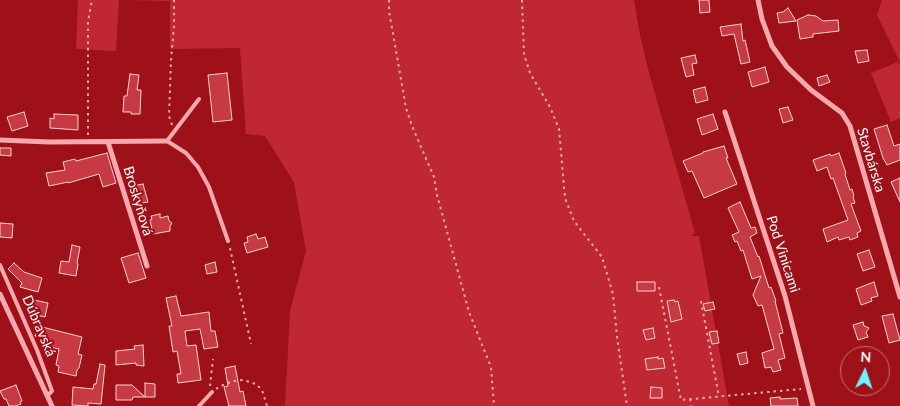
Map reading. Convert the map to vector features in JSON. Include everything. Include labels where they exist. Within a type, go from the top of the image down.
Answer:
[{"type":"street","name":"Stavbárska","points":[[758,0],[762,19],[772,46],[787,67],[811,90],[842,113],[850,126],[900,297]]},
{"type":"street","name":"Pod Vinicami","points":[[725,112],[785,296],[813,406]]},
{"type":"street","points":[[0,140],[50,142],[167,141]]},
{"type":"street","name":"Broskyňová","points":[[108,142],[147,266]]},
{"type":"street","name":"Dúbravská","points":[[0,294],[52,406]]},
{"type":"lane","points":[[199,100],[167,141],[186,153],[198,167],[209,187],[228,241]]},
{"type":"lane","name":"Dúbravská","points":[[0,265],[37,350],[52,391],[47,396]]},
{"type":"lane","points":[[200,406],[212,392]]},
{"type":"path","points":[[88,142],[88,22],[92,0]]},
{"type":"path","points":[[174,0],[169,116],[174,132]]},
{"type":"path","points":[[389,0],[389,11],[406,108],[434,177],[437,196],[469,312],[491,367],[494,406]]},
{"type":"path","points":[[522,0],[524,54],[530,73],[550,107],[558,129],[565,198],[574,221],[602,257],[613,294],[627,406]]},
{"type":"path","points":[[228,241],[251,344]]},
{"type":"path","points":[[659,287],[681,400],[809,388]]},
{"type":"path","points":[[701,301],[719,397]]},
{"type":"path","points":[[213,359],[210,385],[212,392],[233,381],[243,380],[256,384],[262,390],[267,406]]},
{"type":"path","points":[[690,400],[691,406]]},
{"type":"shaded area","points":[[78,0],[119,0],[116,51],[76,49]]},
{"type":"shaded area","points":[[124,0],[634,0],[649,73],[695,233],[691,236],[699,236],[729,406],[285,406],[290,311],[306,251],[294,182],[265,136],[246,134],[240,48],[170,49],[170,1]]},
{"type":"shaded area","points":[[882,0],[900,0],[900,62],[877,15]]},
{"type":"shaded area","points":[[898,62],[900,66],[900,118],[891,122],[871,73]]},
{"type":"building","points":[[699,0],[709,0],[710,12],[700,13]]},
{"type":"building","points":[[788,8],[796,21],[779,23],[777,13],[783,12]]},
{"type":"building","points":[[808,15],[816,16],[823,21],[838,20],[839,31],[813,34],[813,37],[800,39],[797,20]]},
{"type":"building","points":[[741,24],[743,41],[745,40],[750,62],[741,64],[734,34],[722,36],[720,27]]},
{"type":"building","points":[[867,50],[869,61],[858,63],[855,51]]},
{"type":"building","points":[[695,55],[697,63],[692,64],[694,75],[686,77],[681,58]]},
{"type":"building","points":[[765,67],[769,82],[752,87],[748,72]]},
{"type":"building","points":[[227,73],[232,120],[213,122],[208,75]]},
{"type":"building","points":[[130,74],[139,75],[137,90],[141,90],[140,114],[123,112],[124,96],[127,96]]},
{"type":"building","points":[[827,75],[830,82],[819,86],[817,78]]},
{"type":"building","points":[[705,87],[708,100],[696,103],[693,90]]},
{"type":"building","points":[[788,107],[793,120],[783,123],[779,109]]},
{"type":"building","points":[[24,112],[28,126],[12,131],[7,117]]},
{"type":"building","points":[[54,114],[78,115],[78,130],[50,128],[50,118],[54,119]]},
{"type":"building","points":[[713,114],[718,129],[702,135],[697,119]]},
{"type":"building","points":[[887,125],[894,146],[900,144],[900,160],[887,165],[874,129]]},
{"type":"building","points":[[724,146],[728,158],[726,158],[737,184],[704,198],[692,171],[688,172],[683,161],[703,152]]},
{"type":"building","points":[[0,148],[11,148],[11,156],[0,155]]},
{"type":"building","points":[[107,153],[116,183],[103,187],[99,174],[68,183],[49,186],[46,173],[65,170],[63,162],[75,159],[76,161]]},
{"type":"building","points":[[839,153],[850,190],[852,189],[854,196],[855,203],[851,204],[861,231],[857,233],[858,237],[850,240],[849,237],[839,240],[838,237],[827,242],[823,229],[848,220],[833,178],[831,179],[827,167],[817,171],[813,160]]},
{"type":"building","points":[[900,178],[900,202],[891,182]]},
{"type":"building","points":[[143,184],[148,202],[138,204],[133,186]]},
{"type":"building","points":[[740,202],[751,228],[755,227],[757,233],[750,237],[759,256],[769,288],[771,287],[776,301],[783,333],[779,334],[785,358],[778,360],[781,370],[773,372],[771,367],[765,368],[762,353],[774,349],[762,305],[758,306],[753,295],[761,276],[752,279],[743,250],[741,251],[732,235],[739,232],[728,208]]},
{"type":"building","points":[[160,214],[160,218],[168,216],[169,221],[172,223],[170,231],[153,234],[151,216]]},
{"type":"building","points":[[0,223],[13,224],[12,238],[0,237]]},
{"type":"building","points":[[256,234],[258,239],[265,237],[268,247],[247,253],[244,243],[248,242],[247,237]]},
{"type":"building","points":[[72,245],[80,247],[76,276],[59,273],[61,261],[69,262]]},
{"type":"building","points":[[869,250],[875,267],[863,271],[857,254]]},
{"type":"building","points":[[138,253],[146,278],[129,283],[121,258]]},
{"type":"building","points":[[215,262],[217,272],[207,274],[205,265]]},
{"type":"building","points":[[14,263],[24,272],[42,278],[38,292],[20,287],[22,283],[8,269]]},
{"type":"building","points":[[637,282],[655,282],[655,291],[637,291]]},
{"type":"building","points":[[874,282],[878,296],[871,298],[872,301],[861,305],[856,289]]},
{"type":"building","points":[[176,296],[181,316],[209,312],[211,331],[215,331],[218,347],[204,349],[200,329],[185,331],[187,346],[196,345],[201,380],[178,383],[177,374],[181,374],[177,351],[173,352],[169,326],[172,326],[166,298]]},
{"type":"building","points":[[34,300],[48,303],[45,317],[31,314]]},
{"type":"building","points":[[674,300],[675,302],[678,301],[682,319],[671,322],[667,301]]},
{"type":"building","points":[[713,302],[715,309],[705,311],[703,304]]},
{"type":"building","points":[[893,314],[900,340],[889,343],[882,316]]},
{"type":"building","points":[[863,322],[864,326],[869,328],[866,332],[868,337],[858,340],[853,325]]},
{"type":"building","points":[[38,326],[82,337],[78,354],[82,355],[76,376],[58,372],[59,366],[56,365],[59,349],[43,346],[45,338],[35,336]]},
{"type":"building","points":[[653,328],[655,338],[646,340],[643,330]]},
{"type":"building","points":[[717,331],[719,343],[712,344],[709,332]]},
{"type":"building","points":[[143,345],[144,366],[136,365],[136,363],[116,365],[116,351],[135,349],[134,346]]},
{"type":"building","points":[[746,352],[748,363],[740,365],[737,354]]},
{"type":"building","points":[[658,357],[658,359],[663,358],[665,368],[647,370],[645,359]]},
{"type":"building","points":[[100,364],[105,365],[101,404],[88,403],[88,406],[72,405],[73,387],[93,389],[94,384],[96,384]]},
{"type":"building","points":[[235,366],[240,392],[243,391],[246,406],[229,406],[224,387],[228,386],[225,368]]},
{"type":"building","points":[[145,383],[155,384],[155,397],[145,397]]},
{"type":"building","points":[[16,385],[22,401],[20,402],[21,404],[9,406],[0,391]]},
{"type":"building","points":[[116,385],[132,385],[145,397],[133,397],[132,400],[116,400]]},
{"type":"building","points":[[651,387],[662,388],[662,398],[650,398]]},
{"type":"building","points":[[780,397],[780,399],[797,398],[798,406],[771,406],[770,398]]}]
